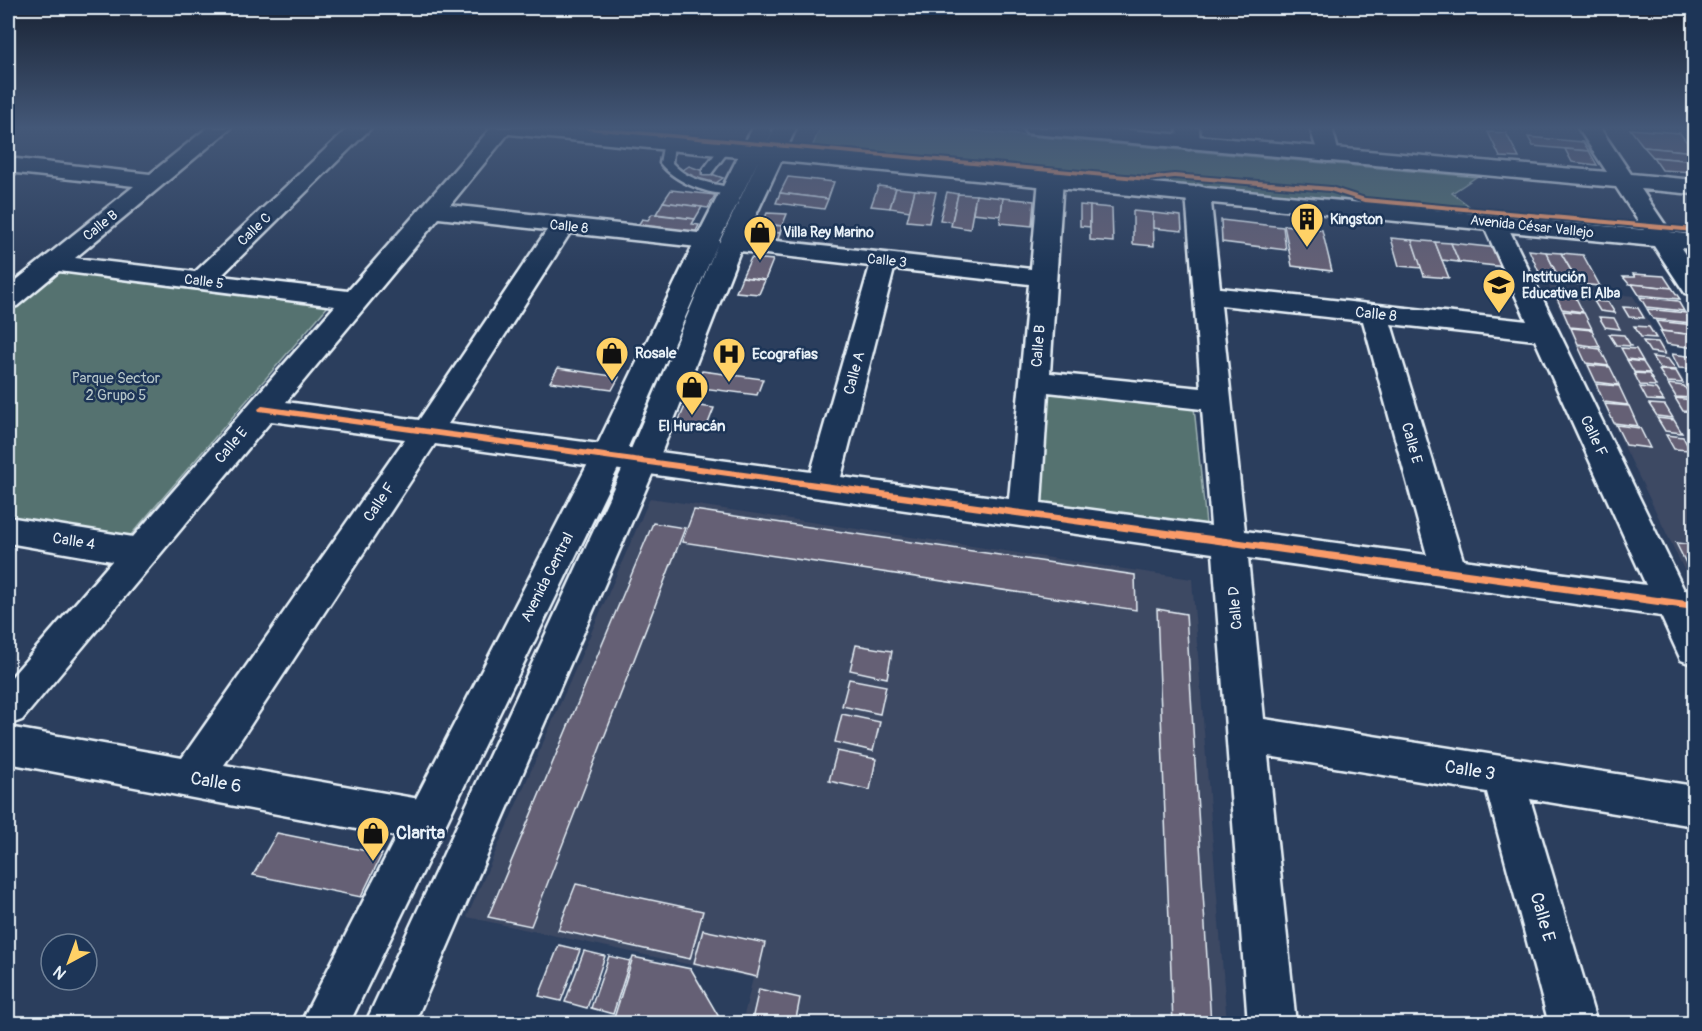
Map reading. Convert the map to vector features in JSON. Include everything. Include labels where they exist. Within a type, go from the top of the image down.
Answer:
[{"type":"street","points":[[8,187],[23,176]]},
{"type":"street","points":[[110,176],[155,181]]},
{"type":"street","name":"Calle B","points":[[8,300],[161,176]]},
{"type":"street","name":"Calle C","points":[[201,281],[310,176]]},
{"type":"street","name":"Calle E","points":[[8,708],[460,176]]},
{"type":"street","name":"Avenida Central","points":[[324,1023],[608,456],[719,242],[710,182],[717,176]]},
{"type":"street","name":"Avenida Central","points":[[389,1023],[642,461],[719,242],[746,176]]},
{"type":"street","name":"Avenida César Vallejo","points":[[1029,176],[1494,222],[1684,245]]},
{"type":"street","points":[[1570,176],[1695,187]]},
{"type":"street","points":[[1629,176],[1684,245],[1695,287]]},
{"type":"street","points":[[1631,176],[1634,182]]},
{"type":"street","name":"Calle B","points":[[1024,514],[1051,179]]},
{"type":"street","name":"Calle D","points":[[1197,193],[1272,1023]]},
{"type":"street","name":"Calle 8","points":[[431,210],[719,242]]},
{"type":"street","name":"Calle F","points":[[1494,222],[1546,333],[1684,604],[1695,649]]},
{"type":"street","name":"Calle F","points":[[192,778],[406,463],[424,432],[563,225]]},
{"type":"street","name":"Calle 3","points":[[719,242],[1043,278]]},
{"type":"street","name":"Calle A","points":[[823,486],[884,260]]},
{"type":"street","name":"Calle 5","points":[[54,263],[355,300]]},
{"type":"street","name":"Calle 8","points":[[1206,295],[1546,333]]},
{"type":"street","name":"Calle E","points":[[1375,314],[1449,572]]},
{"type":"street","points":[[1035,381],[1216,400]]},
{"type":"street","points":[[262,409],[1684,604]]},
{"type":"street","name":"Calle 4","points":[[8,530],[141,552]]},
{"type":"street","name":"Calle 3","points":[[1246,734],[1695,806]]},
{"type":"street","name":"Calle 6","points":[[8,745],[425,821]]},
{"type":"street","name":"Calle E","points":[[1503,775],[1573,1023]]},
{"type":"lane","points":[[680,176],[689,181],[710,182]]},
{"type":"shaded area","points":[[1549,286],[1633,296],[1694,397],[1694,590],[1622,442]]},
{"type":"shaded area","points":[[650,498],[1192,579],[1227,1023],[742,1023],[753,978],[467,917]]},
{"type":"green space","points":[[1080,176],[1476,177],[1452,193],[1481,215]]},
{"type":"green space","name":"Parque Sector 2 Grupo 5","points":[[60,271],[329,305],[129,537],[8,517],[8,314]]},
{"type":"green space","points":[[1039,389],[1194,407],[1206,524],[1033,501]]},
{"type":"building","points":[[690,176],[723,178],[713,185]]},
{"type":"building","points":[[788,177],[834,182],[828,199],[780,193]]},
{"type":"building","points":[[878,186],[896,188],[890,208],[871,206]]},
{"type":"building","points":[[896,188],[915,190],[910,211],[890,208]]},
{"type":"building","points":[[671,190],[715,195],[708,208],[663,202]]},
{"type":"building","points":[[915,190],[936,192],[929,223],[907,221]]},
{"type":"building","points":[[947,192],[958,194],[952,222],[940,220]]},
{"type":"building","points":[[780,193],[828,199],[824,209],[776,203]]},
{"type":"building","points":[[958,194],[976,195],[970,229],[951,226]]},
{"type":"building","points":[[976,195],[1003,198],[1001,216],[973,213]]},
{"type":"building","points":[[1003,198],[1034,201],[1032,226],[1000,223]]},
{"type":"building","points":[[663,202],[702,207],[695,219],[656,214]]},
{"type":"building","points":[[1080,205],[1090,206],[1090,227],[1080,226]]},
{"type":"building","points":[[1090,206],[1112,208],[1113,242],[1090,240]]},
{"type":"building","points":[[1133,211],[1153,213],[1154,246],[1133,244]]},
{"type":"building","points":[[767,213],[787,214],[782,226],[762,224]]},
{"type":"building","points":[[1153,213],[1181,216],[1182,231],[1153,228]]},
{"type":"building","points":[[652,214],[695,219],[692,224],[699,225],[694,235],[637,227],[642,219],[648,220]]},
{"type":"building","points":[[1221,220],[1283,227],[1286,250],[1222,242]]},
{"type":"building","points":[[762,224],[782,226],[780,233],[759,231]]},
{"type":"building","name":"Kingston","points":[[1284,225],[1322,230],[1332,271],[1292,266]]},
{"type":"building","points":[[759,231],[780,233],[777,243],[756,240]]},
{"type":"building","points":[[1391,238],[1412,240],[1422,268],[1399,266]]},
{"type":"building","points":[[1412,240],[1435,242],[1449,278],[1424,276]]},
{"type":"building","points":[[1435,242],[1451,243],[1459,262],[1442,260]]},
{"type":"building","points":[[1451,243],[1498,248],[1506,267],[1459,262]]},
{"type":"building","points":[[1529,250],[1546,252],[1561,282],[1543,281]]},
{"type":"building","points":[[1546,252],[1561,253],[1579,284],[1561,282]]},
{"type":"building","points":[[1561,253],[1583,255],[1600,286],[1579,284]]},
{"type":"building","points":[[751,258],[773,260],[765,280],[742,277]]},
{"type":"building","points":[[1633,274],[1664,276],[1672,288],[1629,284],[1623,277],[1635,277]]},
{"type":"building","points":[[742,277],[765,280],[759,294],[736,292]]},
{"type":"building","points":[[1632,284],[1672,288],[1680,299],[1639,295]]},
{"type":"building","points":[[1555,294],[1575,296],[1583,312],[1562,309]]},
{"type":"building","points":[[1640,297],[1678,301],[1684,311],[1646,307]]},
{"type":"building","points":[[1594,301],[1608,302],[1615,313],[1600,311]]},
{"type":"building","points":[[1623,307],[1638,308],[1644,318],[1629,317]]},
{"type":"building","points":[[1647,309],[1686,313],[1692,323],[1653,319]]},
{"type":"building","points":[[1563,311],[1584,313],[1592,329],[1570,327]]},
{"type":"building","points":[[1599,317],[1614,318],[1620,329],[1605,327]]},
{"type":"building","points":[[1656,321],[1694,325],[1694,335],[1662,331]]},
{"type":"building","points":[[1634,326],[1649,327],[1656,338],[1641,337]]},
{"type":"building","points":[[1571,328],[1592,330],[1600,347],[1578,344]]},
{"type":"building","points":[[1660,331],[1694,335],[1694,348],[1667,344]]},
{"type":"building","points":[[1609,334],[1624,335],[1631,346],[1616,345]]},
{"type":"building","points":[[1643,341],[1658,342],[1665,354],[1650,352]]},
{"type":"building","points":[[1578,346],[1600,349],[1609,366],[1586,363]]},
{"type":"building","points":[[1621,348],[1636,349],[1643,361],[1627,359]]},
{"type":"building","points":[[1672,354],[1694,357],[1694,369],[1679,368]]},
{"type":"building","points":[[1652,357],[1668,359],[1676,370],[1660,369]]},
{"type":"building","points":[[1627,360],[1643,362],[1650,373],[1634,372]]},
{"type":"building","points":[[1588,365],[1610,367],[1619,385],[1596,382]]},
{"type":"building","points":[[558,368],[619,377],[612,390],[550,382]]},
{"type":"building","points":[[1659,370],[1676,371],[1683,383],[1667,382]]},
{"type":"building","name":"Ecografias","points":[[702,371],[763,379],[757,395],[694,387]]},
{"type":"building","points":[[1634,373],[1649,374],[1656,386],[1640,385]]},
{"type":"building","points":[[1596,384],[1619,386],[1628,405],[1604,402]]},
{"type":"building","points":[[1668,384],[1684,386],[1692,398],[1676,397]]},
{"type":"building","points":[[1640,387],[1656,389],[1664,401],[1647,400]]},
{"type":"building","points":[[1675,398],[1692,400],[1694,412],[1683,411]]},
{"type":"building","points":[[686,404],[714,408],[705,431],[676,427]]},
{"type":"building","points":[[1605,404],[1629,406],[1638,426],[1614,423]]},
{"type":"building","points":[[1649,404],[1665,405],[1673,418],[1657,416]]},
{"type":"building","points":[[1657,418],[1674,420],[1682,433],[1665,431]]},
{"type":"building","points":[[1616,425],[1640,428],[1650,448],[1626,445]]},
{"type":"building","points":[[1666,435],[1683,437],[1690,450],[1674,449]]},
{"type":"building","points":[[694,510],[1135,575],[1136,610],[682,542]]},
{"type":"building","points":[[653,523],[685,528],[531,926],[488,917]]},
{"type":"building","points":[[1676,543],[1694,545],[1694,568],[1688,567]]},
{"type":"building","points":[[1157,609],[1186,614],[1211,1024],[1173,1024]]},
{"type":"building","points":[[856,645],[892,651],[887,678],[850,670]]},
{"type":"building","points":[[849,679],[886,686],[880,714],[842,706]]},
{"type":"building","points":[[842,714],[880,722],[873,751],[835,742]]},
{"type":"building","points":[[837,751],[876,759],[870,790],[829,781]]},
{"type":"building","points":[[277,833],[382,854],[361,897],[253,875]]},
{"type":"building","points":[[576,884],[703,911],[690,959],[558,930]]},
{"type":"building","points":[[703,930],[765,943],[757,977],[694,963]]},
{"type":"building","points":[[559,945],[580,950],[561,1001],[539,996]]},
{"type":"building","points":[[584,951],[605,956],[587,1008],[565,1002]]},
{"type":"building","points":[[609,956],[630,961],[613,1014],[591,1008]]},
{"type":"building","points":[[633,957],[691,969],[723,1024],[617,1024],[614,1018]]},
{"type":"building","points":[[759,989],[800,998],[795,1024],[751,1024]]},
{"type":"cycle path","points":[[1116,176],[1148,179],[1173,176]]},
{"type":"cycle path","points":[[1175,176],[1331,189],[1364,200],[1694,230]]},
{"type":"cycle path","points":[[262,409],[1694,606]]},
{"type":"place","name":"Kingston","points":[[1307,248]]},
{"type":"place","name":"Villa Rey Marino","points":[[760,261]]},
{"type":"place","name":"Institución Educativa El Alba","points":[[1499,314]]},
{"type":"place","name":"Rosale","points":[[612,382]]},
{"type":"place","name":"Ecografias","points":[[729,383]]},
{"type":"place","name":"El Huracán","points":[[692,416]]},
{"type":"place","name":"Clarita","points":[[373,862]]}]
